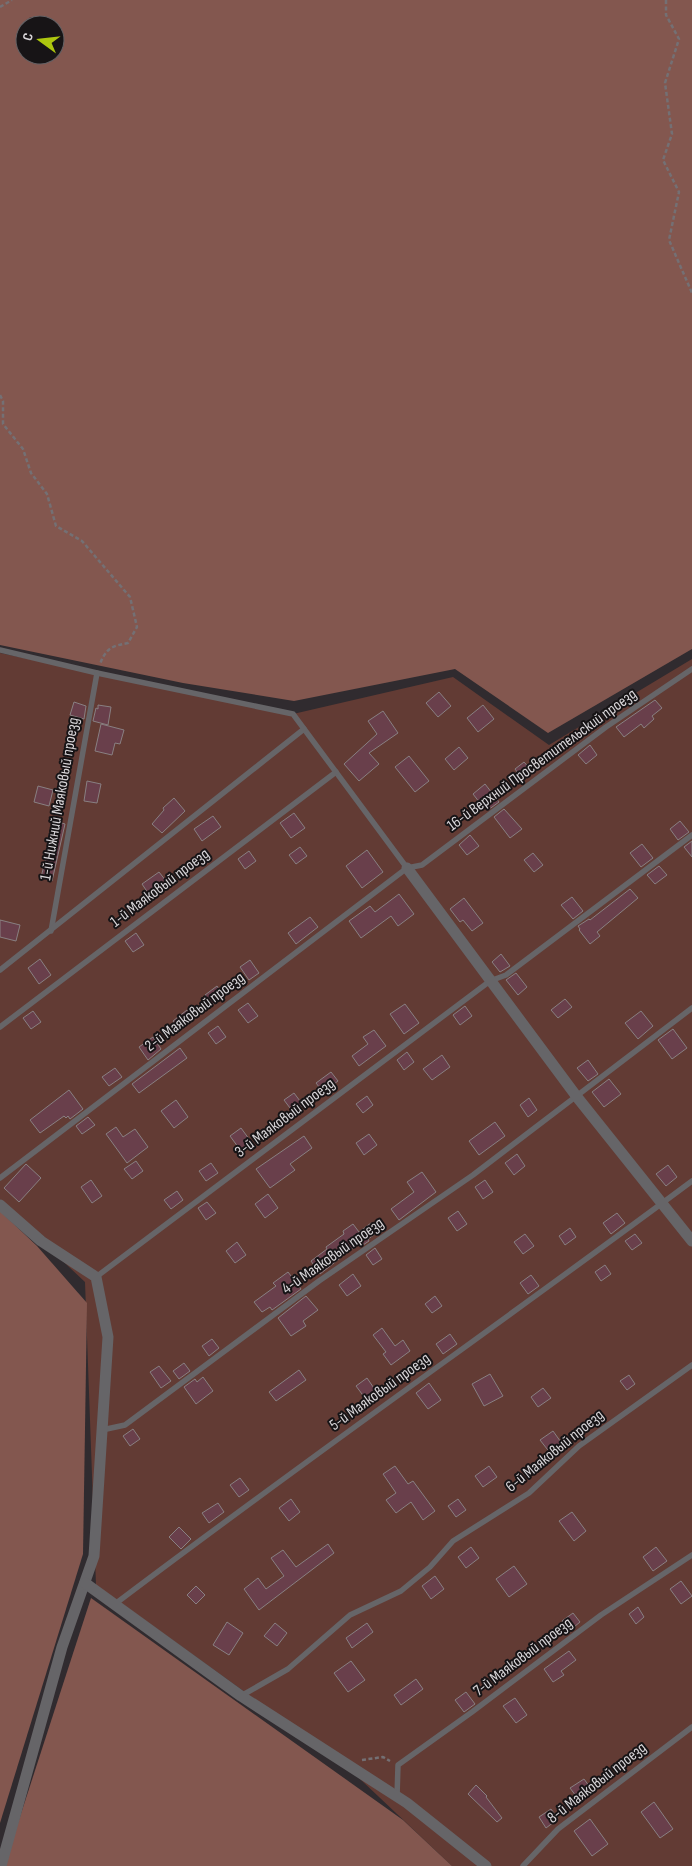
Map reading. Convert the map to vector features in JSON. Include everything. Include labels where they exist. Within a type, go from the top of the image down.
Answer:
[{"type":"street","points":[[407,868],[577,1097],[692,1241]]},
{"type":"street","points":[[0,1205],[41,1241],[96,1277],[108,1337],[94,1556],[62,1647],[0,1866]]},
{"type":"street","points":[[85,1583],[241,1696],[397,1797],[486,1866]]},
{"type":"lane","points":[[0,650],[97,673],[293,714],[407,868]]},
{"type":"lane","name":"16-й Верхний Просветительский проезд","points":[[407,868],[422,865],[606,727],[692,669]]},
{"type":"lane","name":"1-й Нижний Маяковый проезд","points":[[51,931],[97,673]]},
{"type":"lane","points":[[0,970],[304,729]]},
{"type":"lane","name":"1-й Маяковый проезд","points":[[0,1027],[336,772]]},
{"type":"lane","name":"3-й Маяковый проезд","points":[[96,1277],[490,981],[506,975],[692,835]]},
{"type":"lane","name":"2-й Маяковый проезд","points":[[0,1178],[407,868]]},
{"type":"lane","name":"4-й Маяковый проезд","points":[[102,1430],[125,1425],[319,1281],[473,1175],[692,1008]]},
{"type":"lane","name":"5-й Маяковый проезд","points":[[115,1604],[241,1508],[499,1324],[692,1181]]},
{"type":"lane","name":"6-й Маяковый проезд","points":[[241,1696],[288,1669],[350,1615],[401,1591],[430,1567],[452,1540],[529,1493],[579,1446],[692,1366]]},
{"type":"lane","name":"7-й Маяковый проезд","points":[[398,1765],[601,1615],[692,1554]]},
{"type":"lane","name":"8-й Маяковый проезд","points":[[523,1866],[558,1829],[692,1727]]},
{"type":"lane","points":[[397,1797],[398,1765]]},
{"type":"path","points":[[0,7],[12,0]]},
{"type":"path","points":[[666,0],[666,15],[679,39],[665,83],[672,134],[663,160],[680,192],[668,240],[692,292]]},
{"type":"path","points":[[0,395],[3,401],[3,424],[23,448],[30,473],[47,494],[56,526],[82,541],[130,597],[137,627],[128,643],[112,646],[103,655],[97,673]]},
{"type":"path","points":[[342,1762],[383,1757],[398,1765]]},
{"type":"shaded area","points":[[0,0],[692,0],[692,649],[548,733],[455,669],[294,701],[183,683],[0,645]]},
{"type":"shaded area","points":[[0,653],[293,714],[453,677],[549,745],[692,659],[692,1866],[452,1866],[342,1762],[96,1585],[85,1282],[0,1202]]},
{"type":"shaded area","points":[[0,1211],[37,1246],[87,1303],[83,1554],[0,1823]]},
{"type":"shaded area","points":[[91,1598],[403,1820],[452,1866],[4,1866]]},
{"type":"building","points":[[439,692],[451,706],[438,717],[426,703]]},
{"type":"building","points":[[655,700],[662,708],[652,716],[654,719],[644,728],[641,724],[624,737],[616,727]]},
{"type":"building","points":[[74,702],[86,706],[84,719],[70,715]]},
{"type":"building","points":[[98,705],[111,707],[108,725],[93,721]]},
{"type":"building","points":[[483,705],[494,719],[478,732],[467,718]]},
{"type":"building","points":[[383,711],[398,733],[369,753],[379,764],[359,781],[344,764],[377,734],[368,721]]},
{"type":"building","points":[[101,724],[124,730],[120,744],[115,743],[112,755],[95,751]]},
{"type":"building","points":[[590,745],[597,755],[586,764],[578,755]]},
{"type":"building","points":[[459,747],[468,758],[454,770],[445,759]]},
{"type":"building","points":[[409,756],[429,781],[415,792],[395,767]]},
{"type":"building","points":[[524,762],[532,771],[522,779],[515,769]]},
{"type":"building","points":[[87,781],[101,784],[97,803],[84,801]]},
{"type":"building","points":[[485,784],[499,802],[488,810],[485,806],[483,807],[473,794]]},
{"type":"building","points":[[38,786],[53,790],[49,806],[34,802]]},
{"type":"building","points":[[174,798],[185,811],[162,833],[152,824],[164,810],[163,808]]},
{"type":"building","points":[[504,809],[522,829],[510,838],[494,817]]},
{"type":"building","points":[[294,813],[305,828],[291,838],[280,823]]},
{"type":"building","points":[[213,816],[221,827],[202,841],[194,829]]},
{"type":"building","points":[[53,820],[65,824],[52,881],[41,877],[50,843],[47,843]]},
{"type":"building","points":[[680,821],[689,832],[678,840],[670,829]]},
{"type":"building","points":[[470,835],[479,846],[467,855],[459,845]]},
{"type":"building","points":[[692,841],[692,857],[684,847]]},
{"type":"building","points":[[642,844],[653,858],[641,867],[630,853]]},
{"type":"building","points":[[300,847],[307,856],[296,864],[289,855]]},
{"type":"building","points":[[367,850],[383,872],[362,888],[346,866]]},
{"type":"building","points":[[249,851],[256,861],[245,869],[238,859]]},
{"type":"building","points":[[533,853],[543,865],[534,872],[524,860]]},
{"type":"building","points":[[659,866],[667,875],[655,884],[647,875]]},
{"type":"building","points":[[159,872],[170,886],[152,899],[142,884]]},
{"type":"building","points":[[630,889],[638,898],[597,932],[600,936],[590,944],[578,926],[590,920]]},
{"type":"building","points":[[399,894],[414,914],[398,926],[391,916],[361,938],[349,921],[370,906],[375,912]]},
{"type":"building","points":[[572,897],[583,911],[573,919],[561,905]]},
{"type":"building","points":[[464,898],[483,923],[472,931],[463,920],[460,922],[450,909]]},
{"type":"building","points":[[310,917],[318,927],[296,944],[288,933]]},
{"type":"building","points":[[0,920],[20,925],[16,941],[0,937]]},
{"type":"building","points":[[136,933],[144,945],[133,952],[125,941]]},
{"type":"building","points":[[501,954],[510,966],[500,972],[492,962]]},
{"type":"building","points":[[40,959],[51,975],[39,984],[28,968]]},
{"type":"building","points":[[250,960],[259,973],[249,980],[240,967]]},
{"type":"building","points":[[516,973],[527,987],[518,995],[506,980]]},
{"type":"building","points":[[217,986],[224,996],[212,1005],[205,995]]},
{"type":"building","points":[[565,999],[572,1007],[558,1018],[551,1010]]},
{"type":"building","points":[[248,1003],[258,1016],[248,1023],[238,1010]]},
{"type":"building","points":[[405,1004],[419,1023],[404,1034],[390,1014]]},
{"type":"building","points":[[465,1006],[472,1016],[460,1025],[453,1015]]},
{"type":"building","points":[[187,1010],[194,1020],[179,1030],[173,1021]]},
{"type":"building","points":[[33,1011],[41,1022],[31,1029],[23,1018]]},
{"type":"building","points":[[641,1011],[653,1026],[638,1039],[625,1023]]},
{"type":"building","points":[[218,1026],[226,1037],[216,1044],[208,1033]]},
{"type":"building","points":[[673,1029],[687,1048],[672,1059],[658,1040]]},
{"type":"building","points":[[374,1030],[386,1046],[359,1066],[352,1056],[368,1044],[363,1037]]},
{"type":"building","points":[[153,1037],[161,1049],[148,1060],[139,1047]]},
{"type":"building","points":[[180,1048],[187,1058],[139,1093],[132,1084]]},
{"type":"building","points":[[407,1052],[414,1062],[404,1070],[397,1060]]},
{"type":"building","points":[[442,1055],[450,1067],[432,1080],[423,1069]]},
{"type":"building","points":[[588,1060],[598,1074],[588,1081],[577,1068]]},
{"type":"building","points":[[115,1068],[122,1077],[109,1086],[102,1077]]},
{"type":"building","points":[[331,1072],[338,1081],[323,1092],[316,1083]]},
{"type":"building","points":[[609,1079],[621,1094],[604,1107],[592,1092]]},
{"type":"building","points":[[69,1090],[83,1109],[70,1119],[68,1116],[66,1118],[64,1116],[40,1133],[30,1120]]},
{"type":"building","points":[[294,1093],[303,1105],[293,1112],[284,1100]]},
{"type":"building","points":[[367,1096],[373,1105],[363,1113],[356,1104]]},
{"type":"building","points":[[529,1098],[537,1110],[528,1117],[520,1105]]},
{"type":"building","points":[[176,1100],[188,1117],[174,1128],[161,1111]]},
{"type":"building","points":[[88,1117],[95,1125],[82,1134],[76,1126]]},
{"type":"building","points":[[495,1122],[505,1136],[479,1155],[469,1141]]},
{"type":"building","points":[[116,1127],[123,1137],[135,1129],[148,1147],[127,1163],[106,1134]]},
{"type":"building","points":[[241,1128],[252,1143],[241,1151],[230,1136]]},
{"type":"building","points":[[369,1134],[377,1145],[364,1155],[356,1143]]},
{"type":"building","points":[[304,1136],[312,1148],[290,1164],[295,1170],[270,1188],[256,1169]]},
{"type":"building","points":[[517,1154],[525,1166],[514,1175],[505,1163]]},
{"type":"building","points":[[136,1161],[143,1171],[132,1179],[124,1169]]},
{"type":"building","points":[[211,1163],[218,1173],[206,1181],[199,1171]]},
{"type":"building","points":[[26,1164],[41,1178],[19,1202],[4,1188]]},
{"type":"building","points":[[668,1165],[677,1177],[666,1186],[656,1174]]},
{"type":"building","points":[[422,1172],[436,1192],[399,1220],[391,1209],[414,1192],[407,1182]]},
{"type":"building","points":[[91,1180],[102,1196],[92,1203],[81,1187]]},
{"type":"building","points":[[485,1180],[493,1192],[483,1199],[475,1187]]},
{"type":"building","points":[[177,1191],[183,1200],[171,1209],[164,1200]]},
{"type":"building","points":[[268,1194],[278,1208],[265,1218],[255,1204]]},
{"type":"building","points":[[207,1202],[216,1213],[206,1220],[198,1208]]},
{"type":"building","points":[[458,1211],[467,1224],[457,1231],[448,1218]]},
{"type":"building","points":[[617,1213],[625,1223],[611,1234],[603,1223]]},
{"type":"building","points":[[371,1223],[378,1232],[368,1239],[369,1241],[360,1247],[358,1244],[320,1274],[311,1261],[327,1249],[326,1247],[344,1234],[343,1231],[353,1224],[359,1232]]},
{"type":"building","points":[[570,1228],[576,1237],[565,1245],[559,1236]]},
{"type":"building","points":[[525,1234],[534,1246],[523,1254],[514,1242]]},
{"type":"building","points":[[635,1234],[642,1243],[632,1250],[625,1241]]},
{"type":"building","points":[[237,1242],[246,1255],[235,1263],[226,1251]]},
{"type":"building","points":[[375,1248],[382,1259],[373,1265],[366,1255]]},
{"type":"building","points":[[605,1265],[611,1274],[601,1281],[595,1272]]},
{"type":"building","points":[[288,1272],[301,1289],[272,1310],[270,1307],[262,1312],[254,1302],[276,1286],[273,1283]]},
{"type":"building","points":[[353,1274],[361,1286],[347,1296],[339,1285]]},
{"type":"building","points":[[531,1275],[539,1286],[528,1294],[520,1283]]},
{"type":"building","points":[[306,1296],[318,1310],[303,1321],[306,1326],[291,1336],[278,1318]]},
{"type":"building","points":[[435,1296],[442,1306],[432,1313],[425,1304]]},
{"type":"building","points":[[382,1328],[395,1346],[403,1340],[410,1351],[391,1365],[383,1354],[386,1352],[373,1335]]},
{"type":"building","points":[[450,1334],[457,1344],[443,1354],[436,1344]]},
{"type":"building","points":[[212,1339],[219,1348],[209,1356],[202,1346]]},
{"type":"building","points":[[184,1363],[190,1371],[179,1379],[173,1371]]},
{"type":"building","points":[[159,1366],[171,1381],[161,1388],[150,1372]]},
{"type":"building","points":[[299,1370],[306,1380],[276,1401],[269,1392]]},
{"type":"building","points":[[490,1374],[503,1396],[484,1406],[472,1384]]},
{"type":"building","points":[[629,1375],[635,1384],[627,1390],[620,1381]]},
{"type":"building","points":[[203,1377],[213,1391],[196,1404],[184,1387],[195,1379],[197,1382]]},
{"type":"building","points":[[367,1378],[378,1394],[368,1402],[356,1386]]},
{"type":"building","points":[[429,1383],[441,1400],[428,1409],[416,1393]]},
{"type":"building","points":[[543,1388],[551,1398],[538,1407],[531,1397]]},
{"type":"building","points":[[133,1429],[140,1439],[130,1446],[123,1436]]},
{"type":"building","points":[[553,1431],[563,1445],[551,1454],[540,1440]]},
{"type":"building","points":[[395,1466],[408,1484],[413,1481],[435,1511],[423,1520],[411,1502],[396,1513],[386,1500],[396,1493],[383,1474]]},
{"type":"building","points":[[489,1466],[497,1477],[483,1487],[475,1476]]},
{"type":"building","points":[[240,1478],[249,1490],[239,1497],[230,1485]]},
{"type":"building","points":[[291,1499],[300,1512],[289,1521],[279,1508]]},
{"type":"building","points":[[458,1499],[466,1510],[456,1517],[448,1506]]},
{"type":"building","points":[[218,1503],[224,1512],[209,1523],[202,1513]]},
{"type":"building","points":[[572,1512],[586,1531],[574,1541],[559,1521]]},
{"type":"building","points":[[179,1527],[191,1539],[181,1549],[169,1537]]},
{"type":"building","points":[[328,1544],[334,1553],[259,1610],[244,1589],[258,1578],[266,1589],[284,1576],[271,1558],[283,1550],[296,1567]]},
{"type":"building","points":[[471,1547],[479,1558],[466,1568],[458,1557]]},
{"type":"building","points":[[656,1547],[667,1561],[653,1571],[643,1557]]},
{"type":"building","points":[[514,1566],[527,1584],[509,1597],[496,1579]]},
{"type":"building","points":[[435,1576],[444,1589],[431,1599],[422,1586]]},
{"type":"building","points":[[681,1581],[692,1596],[681,1604],[670,1589]]},
{"type":"building","points":[[196,1586],[205,1595],[196,1604],[187,1595]]},
{"type":"building","points":[[638,1607],[644,1617],[636,1624],[629,1614]]},
{"type":"building","points":[[573,1613],[580,1622],[569,1631],[562,1621]]},
{"type":"building","points":[[227,1622],[243,1633],[229,1655],[213,1645]]},
{"type":"building","points":[[275,1623],[287,1633],[277,1646],[264,1636]]},
{"type":"building","points":[[367,1623],[373,1632],[352,1648],[346,1638]]},
{"type":"building","points":[[569,1651],[576,1660],[561,1671],[564,1675],[553,1682],[544,1669]]},
{"type":"building","points":[[351,1661],[365,1680],[348,1692],[334,1673]]},
{"type":"building","points":[[416,1679],[423,1689],[401,1705],[394,1695]]},
{"type":"building","points":[[466,1692],[475,1704],[464,1712],[455,1700]]},
{"type":"building","points":[[515,1698],[527,1715],[516,1723],[503,1706]]},
{"type":"building","points":[[584,1779],[592,1790],[579,1800],[570,1788]]},
{"type":"building","points":[[476,1785],[487,1796],[502,1818],[497,1822],[468,1794]]},
{"type":"building","points":[[654,1802],[673,1829],[660,1838],[641,1812]]},
{"type":"building","points":[[551,1809],[558,1819],[546,1828],[539,1817]]},
{"type":"building","points":[[590,1819],[608,1844],[592,1856],[574,1831]]}]
